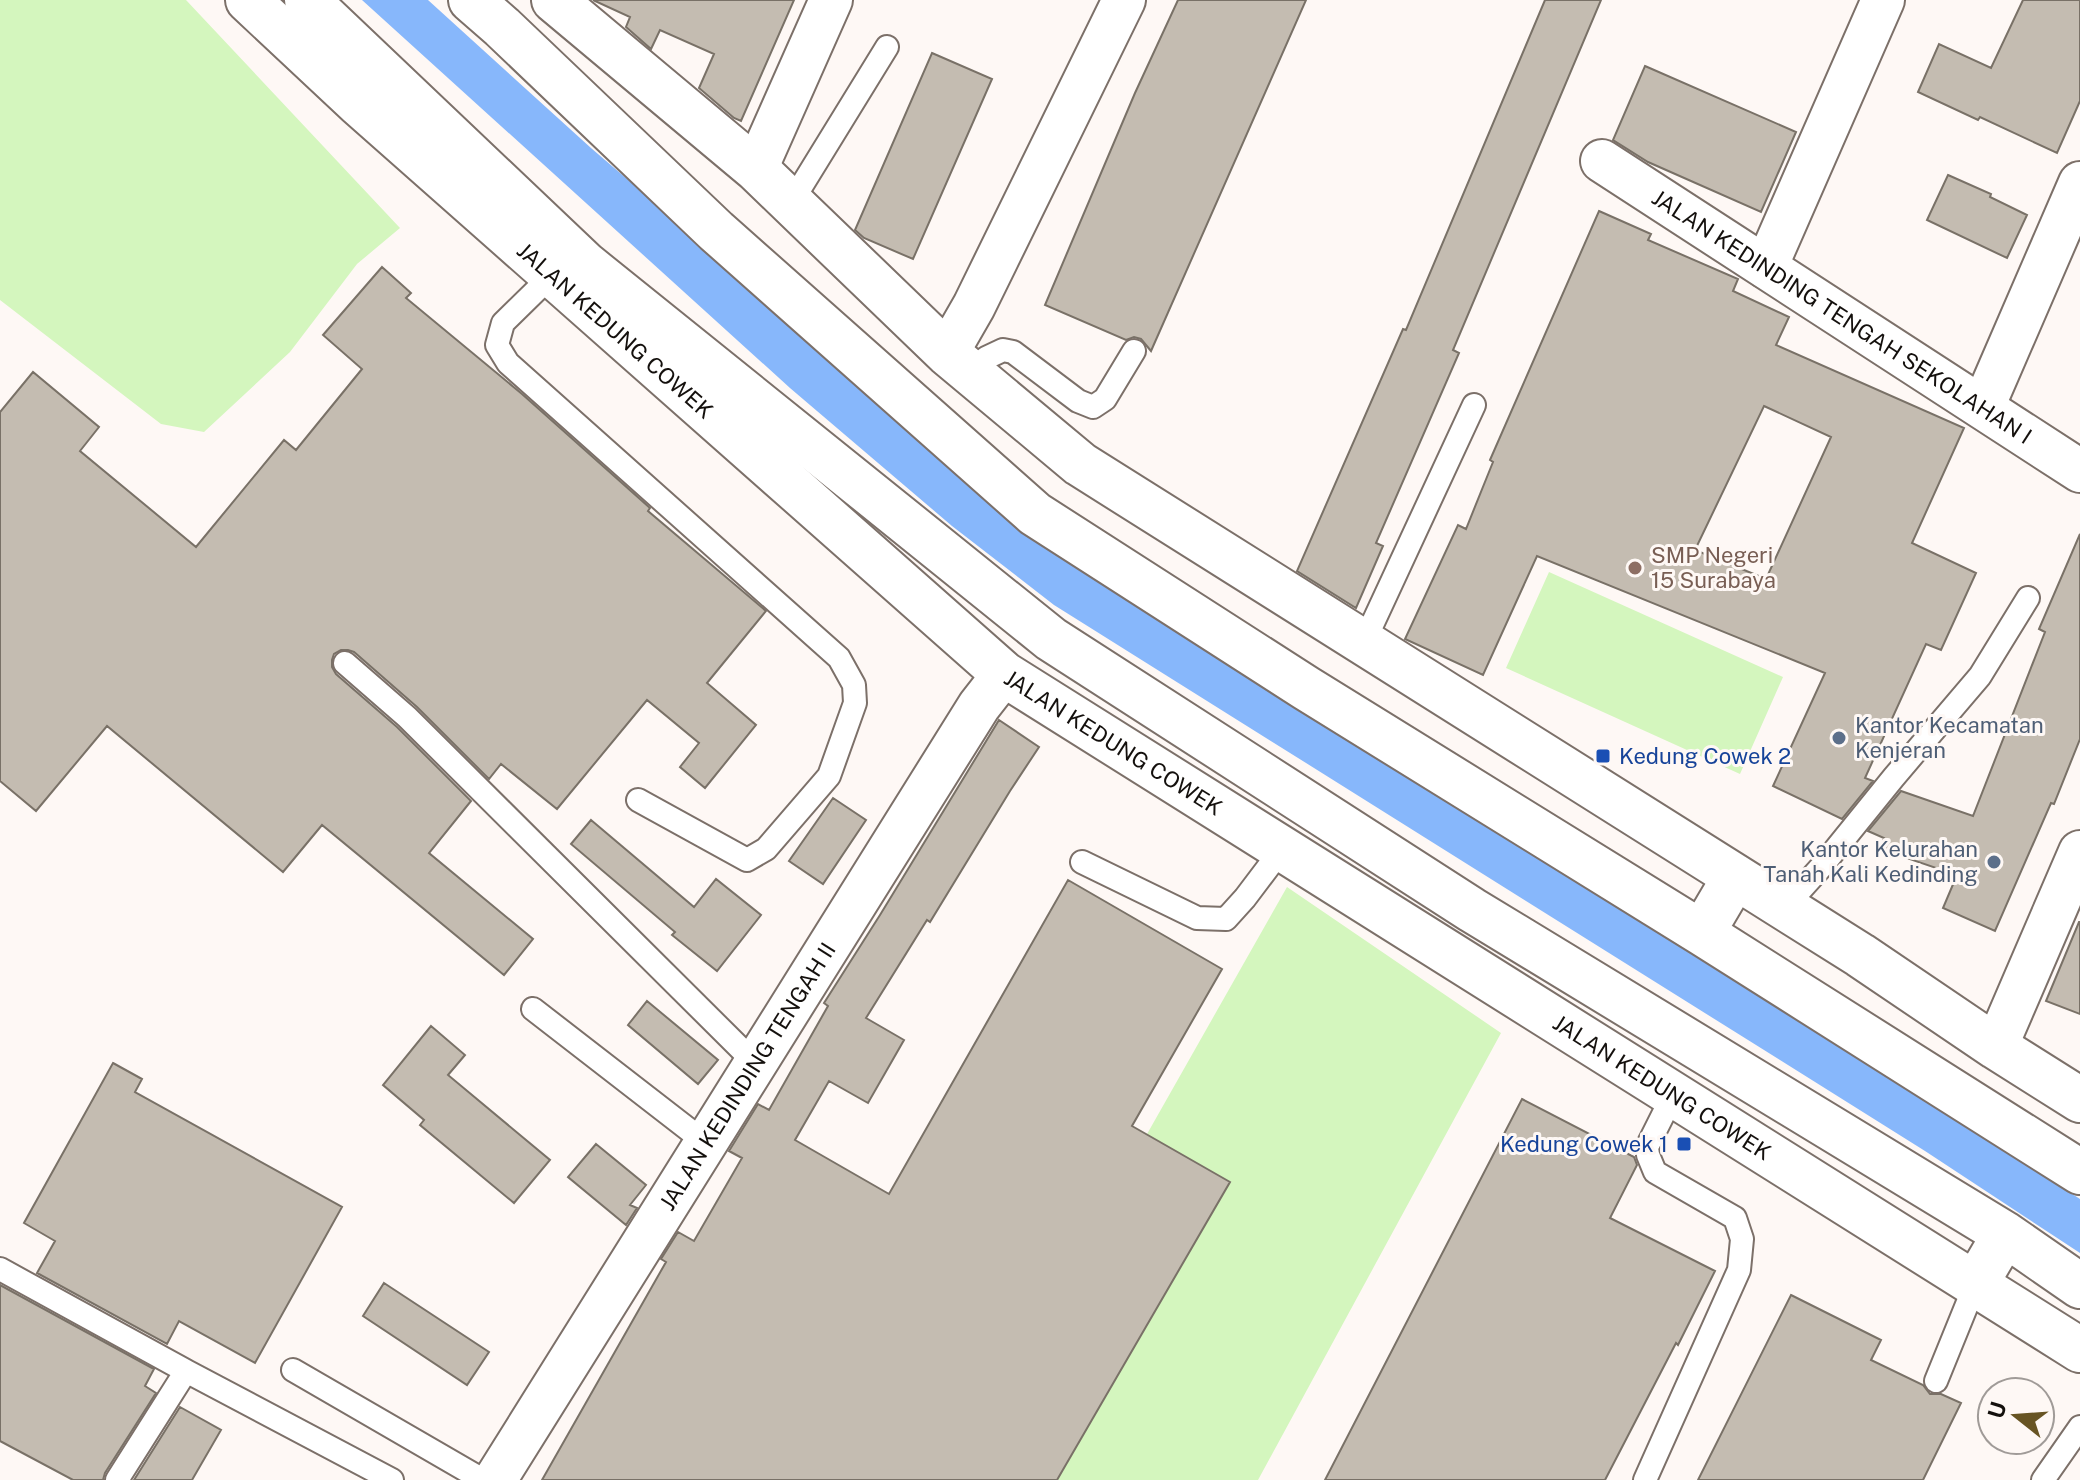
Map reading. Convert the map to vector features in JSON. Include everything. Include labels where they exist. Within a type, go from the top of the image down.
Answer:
[{"type":"main road","name":"JALAN KEDUNG COWEK","points":[[248,0],[369,113],[1004,674],[2080,1350]]},
{"type":"main road","name":"JALAN KEDUNG COWEK","points":[[307,0],[585,264],[1051,639],[1472,910],[2005,1234],[2080,1286]]},
{"type":"main road","points":[[471,0],[716,231],[1035,514],[1306,688],[2080,1172]]},
{"type":"main road","points":[[554,0],[756,169],[960,364],[1080,464],[1860,955],[2080,1100]]},
{"type":"main road","points":[[1702,933],[1735,877]]},
{"type":"main road","points":[[1975,1285],[2005,1234]]},
{"type":"street","points":[[756,169],[831,0]]},
{"type":"street","points":[[960,364],[974,306],[1124,0]]},
{"type":"street","points":[[1766,267],[1883,0]]},
{"type":"street","name":"JALAN KEDINDING TENGAH SEKOLAHAN I","points":[[1602,161],[2080,471]]},
{"type":"street","points":[[1983,407],[2080,183]]},
{"type":"street","name":"JALAN KEDINDING TENGAH II","points":[[495,1480],[979,706],[1004,674]]},
{"type":"street","points":[[1996,1047],[2080,852]]},
{"type":"lane","points":[[791,203],[887,47]]},
{"type":"lane","points":[[552,275],[503,323],[497,345],[508,363],[839,658],[854,685],[855,703],[829,776],[766,849],[747,860],[638,800]]},
{"type":"lane","points":[[960,364],[1003,350],[1013,352],[1078,401],[1093,407],[1105,399],[1134,351]]},
{"type":"lane","points":[[1364,642],[1474,405]]},
{"type":"lane","points":[[1784,908],[1980,676],[2028,598]]},
{"type":"lane","points":[[345,663],[407,717],[755,1063]]},
{"type":"lane","points":[[1082,862],[1197,918],[1226,919],[1282,849]]},
{"type":"lane","points":[[533,1009],[706,1143]]},
{"type":"lane","points":[[1645,1480],[1739,1270],[1742,1239],[1735,1218],[1655,1172],[1647,1147],[1673,1095]]},
{"type":"lane","points":[[0,1269],[392,1480]]},
{"type":"lane","points":[[1936,1381],[1975,1285]]},
{"type":"lane","points":[[293,1370],[483,1480]]},
{"type":"lane","points":[[117,1480],[186,1371]]},
{"type":"lane","points":[[2043,1480],[2080,1427]]},
{"type":"green space","points":[[0,0],[186,0],[400,228],[357,264],[290,352],[204,432],[161,424],[0,300]]},
{"type":"green space","points":[[1549,572],[1783,677],[1740,774],[1506,668]]},
{"type":"green space","points":[[1287,887],[1501,1033],[1258,1480],[951,1480]]},
{"type":"water","points":[[362,0],[428,0],[591,148],[797,325],[1331,720],[2080,1199],[2080,1253],[1925,1151],[1054,605],[952,526],[790,388]]},
{"type":"building","points":[[593,0],[794,0],[741,121],[699,88],[714,54],[660,30],[651,49],[626,27],[630,17]]},
{"type":"building","points":[[1178,0],[1306,0],[1151,351],[1141,339],[1134,337],[1126,340],[1045,305]]},
{"type":"building","points":[[1545,0],[1601,0],[1453,350],[1459,353],[1376,543],[1383,546],[1356,608],[1297,571],[1403,329],[1406,330]]},
{"type":"building","points":[[2023,0],[2080,0],[2080,101],[2057,153],[1918,92],[1939,44],[1991,68]]},
{"type":"building","points":[[932,53],[992,79],[913,259],[864,238],[855,230]]},
{"type":"building","points":[[1645,66],[1796,132],[1761,212],[1648,162],[1613,140]]},
{"type":"building","points":[[1948,175],[1991,194],[1990,197],[2027,215],[2007,258],[1927,220]]},
{"type":"building","points":[[1599,211],[1651,234],[1648,240],[1738,279],[1733,291],[1789,317],[1776,345],[1964,428],[1912,543],[1976,573],[1941,650],[1926,644],[1865,778],[1873,781],[1842,819],[1773,786],[1825,673],[1537,556],[1483,675],[1405,639],[1458,525],[1466,529],[1493,462],[1490,460]],"holes":[[[1764,406],[1831,437],[1766,579],[1695,550]]]},
{"type":"building","points":[[382,267],[411,293],[406,298],[522,394],[650,508],[648,511],[766,611],[707,683],[756,725],[705,788],[680,767],[699,743],[647,700],[557,809],[501,764],[489,779],[417,707],[354,652],[341,650],[334,654],[332,667],[336,674],[397,727],[471,801],[429,853],[533,939],[504,975],[322,825],[283,872],[107,726],[36,811],[0,781],[0,412],[33,372],[99,427],[80,451],[196,547],[284,440],[296,450],[362,369],[323,335]]},
{"type":"building","points":[[2080,534],[2080,739],[2054,804],[2051,803],[1995,931],[1943,908],[1957,875],[1880,849],[1884,838],[1868,831],[1901,791],[1973,816],[2045,632],[2039,629]]},
{"type":"building","points":[[999,720],[1039,747],[866,1018],[904,1040],[868,1103],[829,1081],[795,1140],[889,1194],[1068,880],[1222,969],[1132,1126],[1230,1182],[1057,1480],[542,1480],[666,1262],[661,1259],[678,1232],[694,1241],[742,1158],[729,1151],[758,1104],[769,1110],[828,1006],[824,1003]]},
{"type":"building","points":[[833,798],[866,820],[823,884],[789,861]]},
{"type":"building","points":[[591,820],[694,907],[716,879],[761,915],[717,971],[571,844]]},
{"type":"building","points":[[2080,922],[2080,1014],[2046,1001]]},
{"type":"building","points":[[647,1001],[718,1060],[698,1084],[628,1025]]},
{"type":"building","points":[[431,1026],[465,1055],[448,1075],[550,1160],[514,1203],[420,1125],[424,1120],[383,1085]]},
{"type":"building","points":[[113,1063],[142,1079],[135,1092],[342,1207],[255,1363],[179,1321],[167,1344],[37,1273],[55,1241],[24,1223]]},
{"type":"building","points":[[1522,1099],[1634,1157],[1637,1165],[1610,1218],[1715,1271],[1678,1345],[1676,1343],[1605,1480],[1325,1480]]},
{"type":"building","points":[[596,1144],[646,1185],[630,1205],[637,1208],[626,1225],[568,1177]]},
{"type":"building","points":[[384,1283],[489,1352],[467,1385],[363,1316]]},
{"type":"building","points":[[0,1285],[154,1369],[145,1386],[156,1393],[103,1480],[73,1480],[0,1441]]},
{"type":"building","points":[[1791,1295],[1881,1340],[1871,1360],[1923,1385],[1930,1394],[1941,1394],[1961,1403],[1923,1480],[1698,1480]]},
{"type":"building","points":[[180,1407],[221,1430],[192,1480],[134,1480]]},
{"type":"place","name":"SMP Negeri 15 Surabaya","points":[[1635,568]]},
{"type":"place","name":"Kantor Kecamatan Kenjeran","points":[[1839,738]]},
{"type":"place","name":"Kedung Cowek 2","points":[[1603,756]]},
{"type":"place","name":"Kantor Kelurahan Tanah Kali Kedinding","points":[[1994,862]]},
{"type":"place","name":"Kedung Cowek 1","points":[[1684,1144]]}]
